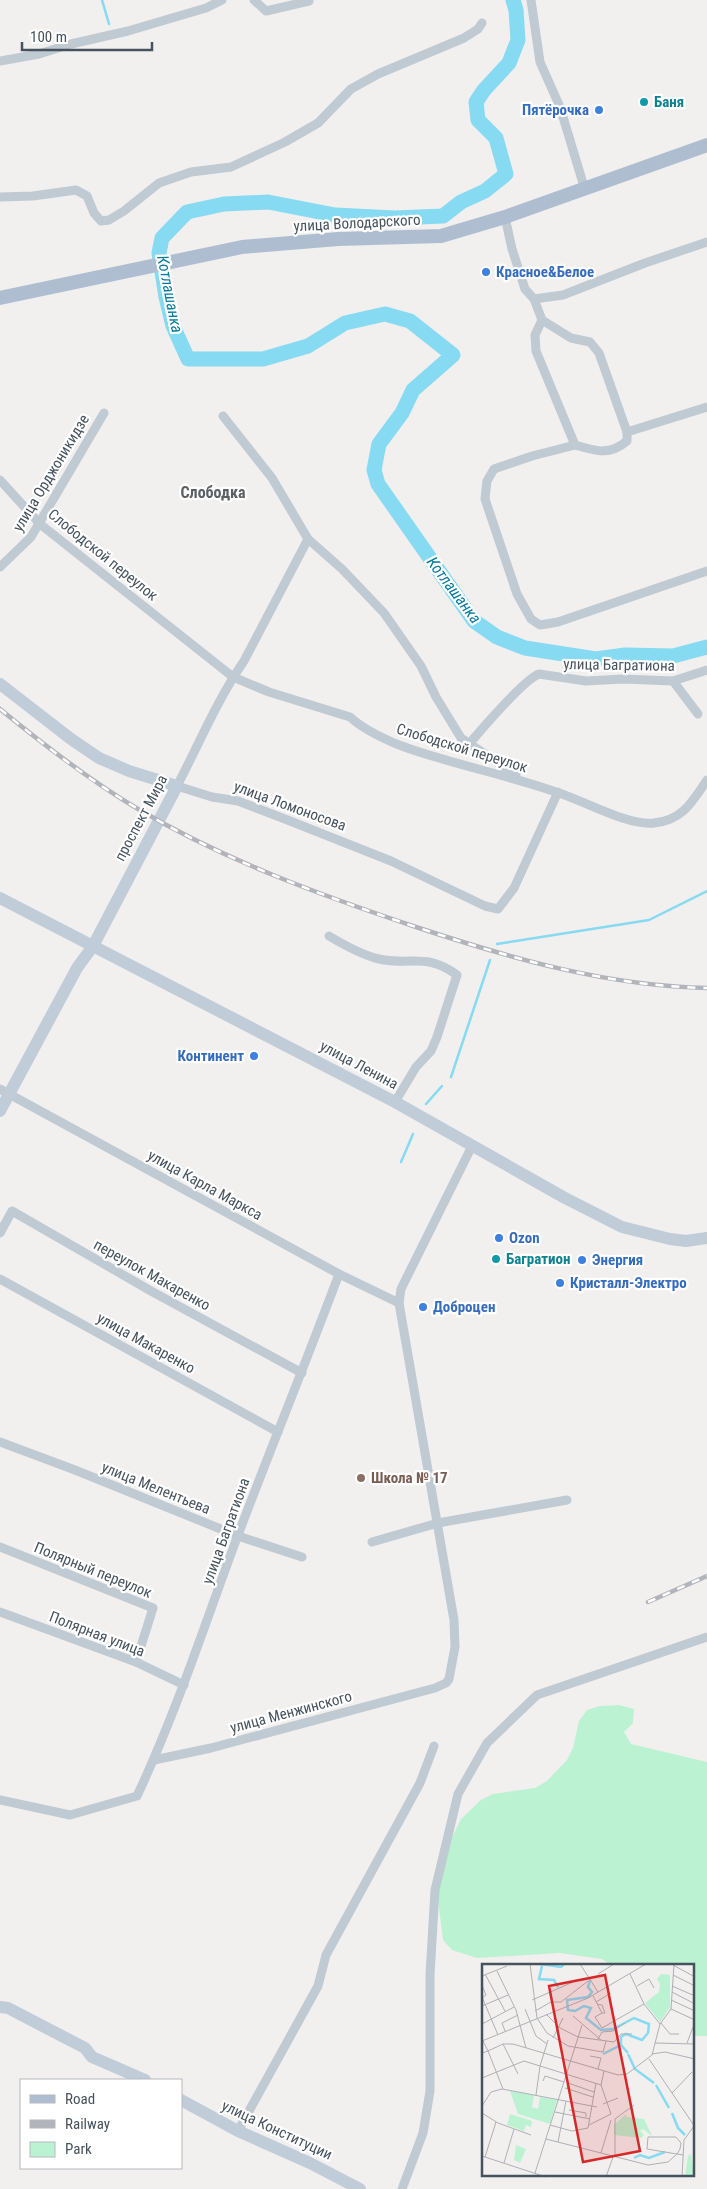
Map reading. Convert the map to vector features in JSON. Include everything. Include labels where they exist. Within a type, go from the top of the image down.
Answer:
[{"type":"main road","name":"улица Володарского","points":[[0,298],[242,247],[338,239],[441,236],[585,190],[707,145]]},
{"type":"main road","name":"улица Ломоносова","points":[[0,684],[71,739],[99,758],[129,771],[177,786]]},
{"type":"main road","name":"проспект Мира","points":[[0,1111],[4,1091],[77,968],[93,946],[177,786]]},
{"type":"main road","name":"улица Ленина","points":[[0,898],[395,1102],[582,1208],[622,1227],[670,1239],[686,1241],[707,1238]]},
{"type":"main road","points":[[0,2007],[8,2008],[85,2048],[92,2057],[143,2079]]},
{"type":"main road","name":"улица Конституции","points":[[182,2101],[238,2132],[310,2163],[360,2189]]},
{"type":"street","points":[[0,61],[39,54],[71,44],[128,31],[206,8],[222,0]]},
{"type":"street","points":[[254,0],[266,11],[309,1]]},
{"type":"street","points":[[531,0],[540,62],[560,107],[585,190]]},
{"type":"street","points":[[0,197],[33,196],[76,190],[87,196],[94,213],[101,221],[109,220],[124,212],[159,183],[191,172],[231,168],[285,142],[318,123],[351,89],[378,74],[464,38],[478,29],[482,22]]},
{"type":"street","points":[[505,217],[517,265],[526,289],[534,299],[542,320],[571,338],[590,342],[599,353],[627,432],[627,441],[616,450],[598,451],[575,445],[532,456],[494,469],[487,481],[485,499],[517,594],[531,618],[540,626],[558,622],[707,571]]},
{"type":"street","points":[[534,299],[563,295],[707,242]]},
{"type":"street","points":[[542,320],[535,336],[536,351],[575,445]]},
{"type":"street","points":[[627,432],[707,407]]},
{"type":"street","name":"улица Орджоникидзе","points":[[0,567],[31,537],[40,524],[104,413]]},
{"type":"street","points":[[223,416],[272,478],[308,539],[342,569],[384,613],[421,666],[436,697],[461,738],[526,782]]},
{"type":"street","name":"Слободской переулок","points":[[0,480],[40,524],[233,677],[269,692],[350,717],[360,726],[398,744],[558,792],[628,820],[652,823],[676,818],[690,805],[707,780]]},
{"type":"street","name":"проспект Мира","points":[[177,786],[233,677],[244,661],[308,539]]},
{"type":"street","name":"улица Багратиона","points":[[469,744],[514,694],[533,676],[539,674],[586,681],[623,679],[673,681],[707,670]]},
{"type":"street","points":[[673,681],[698,714]]},
{"type":"street","name":"улица Ломоносова","points":[[177,786],[212,797],[238,801],[286,818],[391,860],[484,906],[498,909],[514,888],[558,792]]},
{"type":"street","points":[[330,936],[356,950],[379,959],[416,960],[436,963],[458,975],[431,1051],[416,1067],[395,1102]]},
{"type":"street","name":"улица Карла Маркса","points":[[4,1091],[339,1274],[399,1302]]},
{"type":"street","points":[[438,1523],[399,1302],[401,1289],[472,1146]]},
{"type":"street","name":"переулок Макаренко","points":[[0,1233],[12,1211],[151,1291],[302,1373]]},
{"type":"street","name":"улица Багратиона","points":[[0,1800],[70,1815],[137,1796],[154,1760],[184,1685],[238,1536],[339,1274]]},
{"type":"street","name":"улица Макаренко","points":[[0,1279],[278,1432]]},
{"type":"street","name":"улица Мелентьева","points":[[0,1442],[75,1470],[238,1536],[302,1557]]},
{"type":"street","points":[[372,1542],[438,1523],[567,1500]]},
{"type":"street","name":"улица Менжинского","points":[[154,1760],[211,1748],[435,1688],[446,1683],[449,1679],[455,1648],[454,1620],[438,1523]]},
{"type":"street","name":"Полярный переулок","points":[[0,1546],[153,1608],[136,1662]]},
{"type":"street","name":"Полярная улица","points":[[0,1612],[136,1662],[184,1685]]},
{"type":"street","points":[[402,2189],[423,2133],[430,2090],[430,1975],[435,1890],[458,1794],[487,1743],[536,1695],[707,1637]]},
{"type":"street","points":[[238,2132],[318,1986],[326,1955],[420,1783],[434,1746]]},
{"type":"green space","points":[[619,1705],[634,1709],[633,1723],[624,1732],[631,1744],[707,1762],[707,2036],[694,2036],[694,1964],[610,1964],[602,1959],[560,1953],[477,1958],[452,1950],[443,1940],[438,1900],[440,1872],[448,1846],[461,1819],[481,1800],[493,1794],[535,1788],[547,1781],[567,1760],[573,1748],[579,1721],[587,1710],[600,1706]]},
{"type":"waterway","points":[[102,0],[109,24]]},
{"type":"waterway","name":"Котлашанка","points":[[513,0],[516,10],[518,40],[509,63],[484,90],[476,102],[478,120],[496,138],[506,174],[485,191],[461,202],[443,216],[395,218],[335,215],[268,202],[224,204],[187,212],[162,238],[159,253],[173,326],[188,359],[263,359],[308,346],[345,323],[385,314],[410,321],[453,355],[413,390],[402,413],[379,444],[374,470],[378,484],[474,621],[497,637],[525,648],[596,659],[625,655],[673,656],[707,647]]},
{"type":"waterway","points":[[497,944],[649,920],[707,891]]},
{"type":"waterway","points":[[451,1077],[490,960]]},
{"type":"waterway","points":[[426,1104],[442,1086]]},
{"type":"waterway","points":[[401,1162],[413,1134]]},
{"type":"railway","points":[[0,709],[67,762],[138,809],[171,828],[240,861],[311,890],[419,928],[561,969],[633,982],[707,988]]},
{"type":"railway","points":[[648,1602],[707,1576]]},
{"type":"place","name":"Баня","points":[[644,102]]},
{"type":"place","name":"Пятёрочка","points":[[599,110]]},
{"type":"place","name":"Красное&Белое","points":[[486,272]]},
{"type":"place","name":"Континент","points":[[254,1056]]},
{"type":"place","name":"Ozon","points":[[499,1238]]},
{"type":"place","name":"Багратион","points":[[496,1259]]},
{"type":"place","name":"Энергия","points":[[582,1260]]},
{"type":"place","name":"Кристалл-Электро","points":[[560,1283]]},
{"type":"place","name":"Доброцен","points":[[423,1307]]},
{"type":"place","name":"Школа № 17","points":[[361,1478]]},
{"type":"district","name":"Слободка","points":[[213,492]]}]
